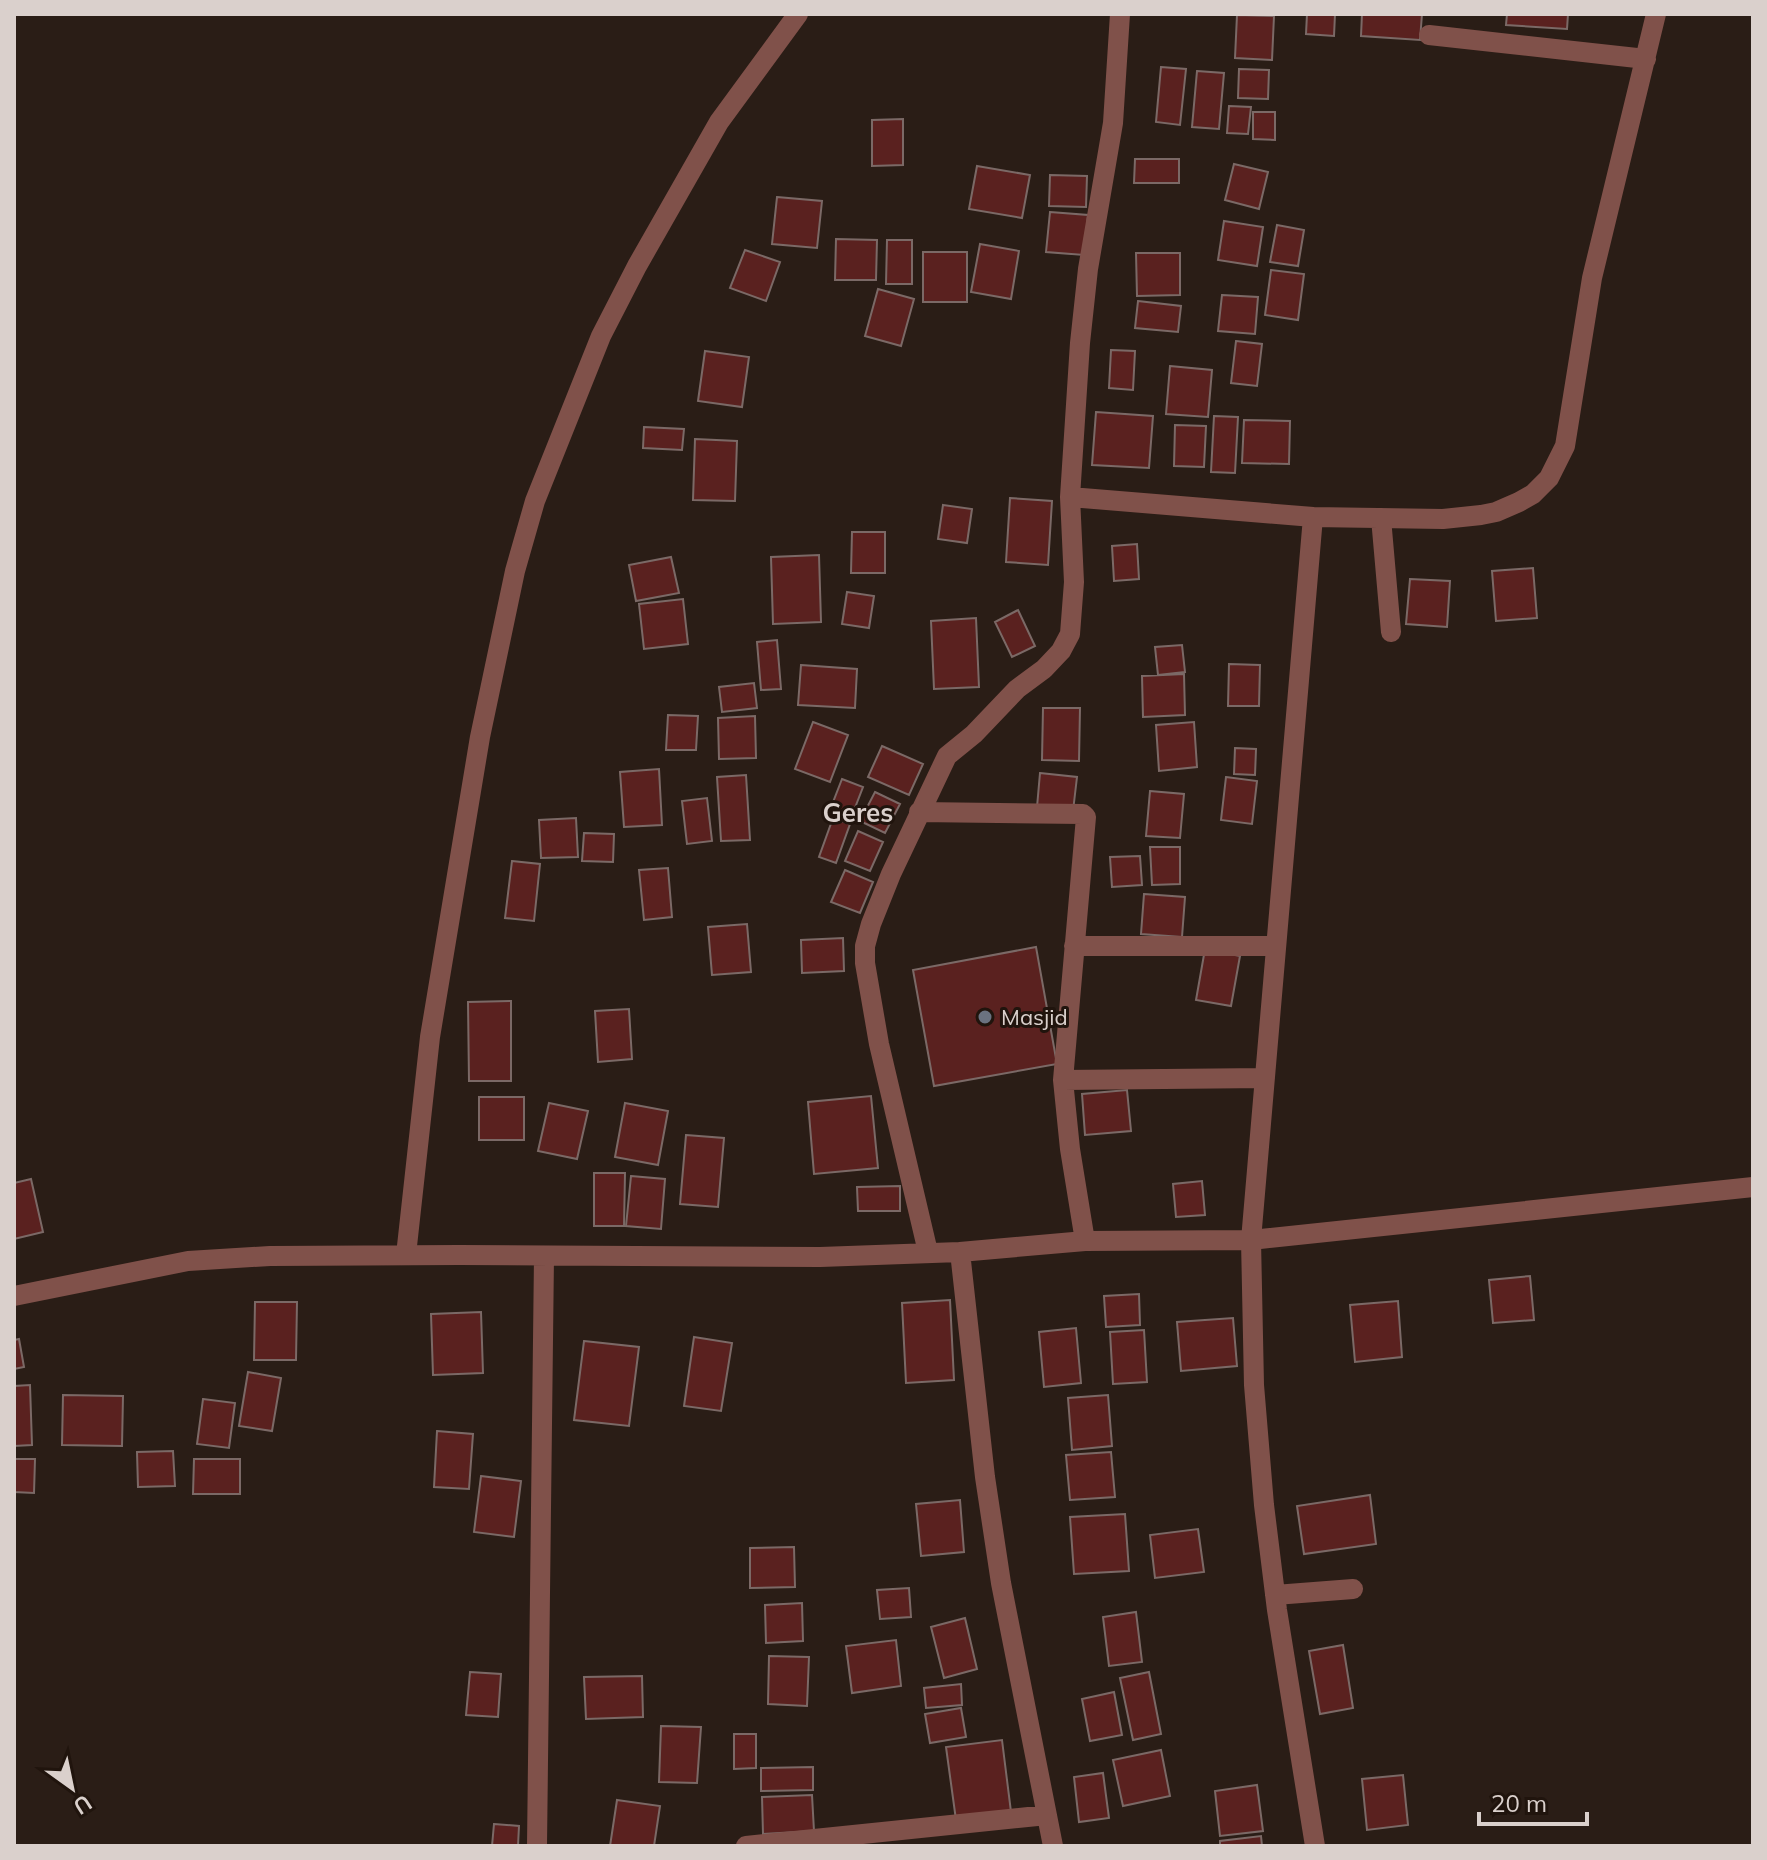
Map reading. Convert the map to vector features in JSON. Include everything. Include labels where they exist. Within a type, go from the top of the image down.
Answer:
[{"type":"street","points":[[406,1255],[430,1037],[480,737],[515,571],[535,501],[601,336],[637,266],[719,122],[798,14]]},
{"type":"street","points":[[928,1252],[889,1091],[865,963],[865,946],[871,924],[919,812],[947,756],[974,734],[1017,689],[1044,669],[1061,651],[1070,634],[1074,582],[1070,497],[1083,313],[1113,123],[1120,14]]},
{"type":"street","points":[[1070,497],[1313,517],[1443,519],[1496,512],[1533,494],[1549,478],[1565,446],[1592,278],[1656,14]]},
{"type":"street","points":[[1429,35],[1646,59]]},
{"type":"street","points":[[1313,517],[1251,1240],[1254,1385],[1264,1505],[1275,1595],[1315,1846]]},
{"type":"street","points":[[1381,518],[1391,632]]},
{"type":"street","points":[[919,812],[1085,815],[1087,820],[1063,1080],[1070,1149],[1085,1241]]},
{"type":"street","points":[[1074,946],[1276,946]]},
{"type":"street","points":[[1063,1080],[1265,1078]]},
{"type":"street","points":[[14,1296],[188,1261],[270,1256],[406,1255],[820,1257],[960,1252],[1085,1241],[1251,1240],[1753,1187]]},
{"type":"street","points":[[960,1252],[985,1477],[1001,1583],[1053,1846]]},
{"type":"street","points":[[537,1846],[544,1256]]},
{"type":"street","points":[[1275,1595],[1353,1589]]},
{"type":"street","points":[[746,1846],[827,1842],[1047,1815]]},
{"type":"building","points":[[1307,14],[1335,14],[1334,36],[1306,34]]},
{"type":"building","points":[[1362,14],[1422,14],[1420,40],[1361,36]]},
{"type":"building","points":[[1507,14],[1568,14],[1567,29],[1506,25]]},
{"type":"building","points":[[1237,15],[1274,16],[1272,60],[1235,58]]},
{"type":"building","points":[[1161,67],[1186,69],[1180,125],[1156,122]]},
{"type":"building","points":[[1239,69],[1269,70],[1268,99],[1238,98]]},
{"type":"building","points":[[1197,71],[1224,73],[1219,129],[1192,127]]},
{"type":"building","points":[[1229,106],[1251,107],[1248,134],[1227,133]]},
{"type":"building","points":[[1253,112],[1275,112],[1275,140],[1253,139]]},
{"type":"building","points":[[903,119],[903,165],[872,166],[872,120]]},
{"type":"building","points":[[1135,159],[1179,159],[1179,183],[1134,183]]},
{"type":"building","points":[[1234,164],[1268,172],[1259,209],[1225,200]]},
{"type":"building","points":[[977,166],[1030,175],[1022,218],[969,209]]},
{"type":"building","points":[[1050,175],[1087,176],[1086,207],[1049,206]]},
{"type":"building","points":[[777,197],[822,201],[817,248],[772,244]]},
{"type":"building","points":[[1050,212],[1088,215],[1084,255],[1046,252]]},
{"type":"building","points":[[1224,221],[1263,227],[1257,266],[1218,260]]},
{"type":"building","points":[[1277,225],[1304,230],[1298,266],[1270,262]]},
{"type":"building","points":[[836,239],[877,240],[876,280],[835,280]]},
{"type":"building","points":[[887,240],[912,240],[912,284],[886,284]]},
{"type":"building","points":[[980,244],[1019,251],[1011,299],[971,292]]},
{"type":"building","points":[[745,250],[780,262],[766,301],[730,288]]},
{"type":"building","points":[[923,252],[967,252],[967,302],[923,302]]},
{"type":"building","points":[[1136,253],[1180,253],[1180,295],[1137,296]]},
{"type":"building","points":[[1271,270],[1304,274],[1298,320],[1265,315]]},
{"type":"building","points":[[878,289],[914,299],[901,346],[865,336]]},
{"type":"building","points":[[1222,295],[1258,297],[1255,334],[1218,331]]},
{"type":"building","points":[[1138,301],[1181,306],[1178,332],[1135,328]]},
{"type":"building","points":[[1236,341],[1262,344],[1257,386],[1231,383]]},
{"type":"building","points":[[1111,350],[1135,351],[1133,390],[1109,388]]},
{"type":"building","points":[[705,351],[749,357],[742,407],[698,401]]},
{"type":"building","points":[[1170,366],[1212,370],[1208,417],[1166,414]]},
{"type":"building","points":[[1096,412],[1153,416],[1149,468],[1092,465]]},
{"type":"building","points":[[1214,416],[1238,417],[1235,473],[1211,472]]},
{"type":"building","points":[[1244,420],[1290,421],[1289,464],[1242,463]]},
{"type":"building","points":[[1175,425],[1206,426],[1204,467],[1174,466]]},
{"type":"building","points":[[644,427],[684,429],[682,450],[643,448]]},
{"type":"building","points":[[695,439],[737,441],[735,501],[693,500]]},
{"type":"building","points":[[1010,498],[1052,501],[1048,565],[1006,562]]},
{"type":"building","points":[[943,505],[972,509],[967,543],[938,539]]},
{"type":"building","points":[[852,532],[885,532],[885,573],[851,573]]},
{"type":"building","points":[[1137,544],[1139,579],[1114,581],[1112,546]]},
{"type":"building","points":[[819,555],[821,622],[773,624],[771,557]]},
{"type":"building","points":[[671,557],[679,593],[636,601],[629,565]]},
{"type":"building","points":[[1533,568],[1537,618],[1496,621],[1492,571]]},
{"type":"building","points":[[1410,579],[1450,581],[1447,627],[1406,624]]},
{"type":"building","points":[[847,592],[874,596],[869,628],[842,624]]},
{"type":"building","points":[[683,599],[688,644],[644,649],[639,604]]},
{"type":"building","points":[[1018,610],[1035,646],[1012,657],[995,622]]},
{"type":"building","points":[[976,618],[979,687],[934,689],[931,621]]},
{"type":"building","points":[[777,640],[781,689],[761,690],[757,642]]},
{"type":"building","points":[[1182,645],[1185,672],[1158,675],[1155,647]]},
{"type":"building","points":[[1229,664],[1260,665],[1259,706],[1228,706]]},
{"type":"building","points":[[801,665],[857,669],[855,708],[798,705]]},
{"type":"building","points":[[1184,674],[1185,715],[1143,717],[1142,676]]},
{"type":"building","points":[[754,683],[757,708],[722,712],[719,687]]},
{"type":"building","points":[[1043,708],[1080,708],[1079,761],[1042,760]]},
{"type":"building","points":[[668,715],[698,716],[696,750],[666,750]]},
{"type":"building","points":[[755,716],[756,758],[719,759],[718,718]]},
{"type":"building","points":[[813,722],[848,735],[830,782],[795,769]]},
{"type":"building","points":[[1194,722],[1197,767],[1159,771],[1156,725]]},
{"type":"building","points":[[882,746],[923,764],[909,795],[868,777]]},
{"type":"building","points":[[1235,748],[1256,749],[1255,775],[1234,774]]},
{"type":"building","points":[[659,769],[662,825],[624,827],[620,772]]},
{"type":"building","points":[[1040,773],[1077,777],[1073,811],[1037,807]]},
{"type":"building","points":[[746,775],[750,840],[721,841],[717,777]]},
{"type":"building","points":[[1226,777],[1257,781],[1252,824],[1221,820]]},
{"type":"building","points":[[842,779],[863,787],[851,818],[830,810]]},
{"type":"building","points":[[1150,791],[1184,794],[1180,838],[1146,836]]},
{"type":"building","points":[[875,792],[900,804],[885,833],[860,821]]},
{"type":"building","points":[[707,798],[712,841],[687,844],[682,801]]},
{"type":"building","points":[[576,818],[578,857],[541,858],[539,820]]},
{"type":"building","points":[[833,818],[850,824],[836,863],[819,857]]},
{"type":"building","points":[[858,831],[883,842],[870,871],[845,861]]},
{"type":"building","points":[[584,833],[614,834],[613,862],[582,861]]},
{"type":"building","points":[[1150,847],[1180,847],[1180,884],[1152,885]]},
{"type":"building","points":[[1140,856],[1142,885],[1112,887],[1110,857]]},
{"type":"building","points":[[512,861],[540,864],[534,921],[505,918]]},
{"type":"building","points":[[668,868],[672,917],[644,920],[639,870]]},
{"type":"building","points":[[845,870],[873,882],[860,913],[831,902]]},
{"type":"building","points":[[1144,894],[1185,897],[1182,937],[1141,934]]},
{"type":"building","points":[[747,924],[751,972],[712,975],[708,927]]},
{"type":"building","points":[[843,938],[844,971],[802,973],[801,940]]},
{"type":"building","name":"Masjid","points":[[1036,947],[1057,1064],[934,1086],[913,970]]},
{"type":"building","points":[[1205,949],[1240,956],[1231,1006],[1196,1000]]},
{"type":"building","points":[[511,1001],[511,1081],[469,1081],[468,1002]]},
{"type":"building","points":[[629,1009],[632,1059],[598,1062],[595,1011]]},
{"type":"building","points":[[1127,1090],[1131,1131],[1085,1135],[1082,1094]]},
{"type":"building","points":[[871,1096],[878,1168],[814,1174],[808,1102]]},
{"type":"building","points":[[479,1097],[524,1097],[524,1140],[479,1140]]},
{"type":"building","points":[[549,1103],[588,1111],[577,1159],[538,1151]]},
{"type":"building","points":[[625,1103],[668,1111],[658,1165],[615,1157]]},
{"type":"building","points":[[686,1135],[724,1138],[718,1207],[680,1204]]},
{"type":"building","points":[[594,1173],[625,1173],[624,1226],[594,1226]]},
{"type":"building","points":[[631,1176],[665,1179],[661,1229],[626,1226]]},
{"type":"building","points":[[31,1179],[43,1232],[14,1239],[14,1183]]},
{"type":"building","points":[[1202,1181],[1205,1215],[1176,1217],[1173,1184]]},
{"type":"building","points":[[900,1186],[900,1211],[858,1211],[857,1187]]},
{"type":"building","points":[[1530,1276],[1534,1320],[1493,1323],[1489,1280]]},
{"type":"building","points":[[1139,1294],[1140,1325],[1106,1327],[1104,1296]]},
{"type":"building","points":[[950,1300],[954,1380],[906,1383],[902,1303]]},
{"type":"building","points":[[1398,1301],[1402,1357],[1355,1362],[1350,1305]]},
{"type":"building","points":[[255,1302],[297,1302],[296,1360],[254,1360]]},
{"type":"building","points":[[481,1312],[483,1373],[433,1375],[431,1314]]},
{"type":"building","points":[[1233,1318],[1237,1366],[1181,1371],[1177,1322]]},
{"type":"building","points":[[1076,1328],[1081,1383],[1044,1387],[1039,1332]]},
{"type":"building","points":[[1144,1330],[1147,1382],[1113,1384],[1110,1332]]},
{"type":"building","points":[[694,1337],[732,1343],[721,1411],[684,1406]]},
{"type":"building","points":[[19,1339],[24,1367],[14,1369],[14,1340]]},
{"type":"building","points":[[584,1341],[639,1347],[629,1426],[574,1420]]},
{"type":"building","points":[[248,1372],[281,1378],[272,1431],[239,1426]]},
{"type":"building","points":[[30,1385],[32,1445],[14,1446],[14,1386]]},
{"type":"building","points":[[63,1395],[123,1396],[122,1446],[62,1445]]},
{"type":"building","points":[[1108,1395],[1112,1446],[1072,1450],[1068,1398]]},
{"type":"building","points":[[203,1399],[235,1403],[229,1448],[197,1444]]},
{"type":"building","points":[[437,1431],[473,1434],[469,1489],[434,1487]]},
{"type":"building","points":[[173,1451],[175,1486],[138,1487],[137,1452]]},
{"type":"building","points":[[1111,1452],[1115,1497],[1070,1500],[1066,1455]]},
{"type":"building","points":[[14,1459],[35,1459],[34,1493],[14,1492]]},
{"type":"building","points":[[194,1459],[240,1459],[240,1494],[193,1494]]},
{"type":"building","points":[[481,1476],[521,1481],[514,1537],[474,1532]]},
{"type":"building","points":[[1370,1495],[1376,1544],[1304,1554],[1297,1506]]},
{"type":"building","points":[[960,1500],[964,1552],[921,1556],[916,1504]]},
{"type":"building","points":[[1125,1514],[1129,1571],[1074,1574],[1070,1517]]},
{"type":"building","points":[[1198,1529],[1204,1572],[1155,1578],[1150,1535]]},
{"type":"building","points":[[794,1547],[795,1587],[750,1588],[750,1548]]},
{"type":"building","points":[[909,1588],[911,1617],[880,1619],[877,1590]]},
{"type":"building","points":[[802,1603],[803,1641],[766,1643],[765,1605]]},
{"type":"building","points":[[1136,1612],[1142,1662],[1109,1666],[1103,1617]]},
{"type":"building","points":[[965,1618],[977,1669],[944,1678],[931,1627]]},
{"type":"building","points":[[896,1640],[901,1686],[852,1693],[846,1646]]},
{"type":"building","points":[[1343,1645],[1353,1708],[1320,1714],[1309,1651]]},
{"type":"building","points":[[769,1656],[809,1657],[807,1706],[768,1704]]},
{"type":"building","points":[[470,1672],[501,1674],[498,1717],[466,1715]]},
{"type":"building","points":[[1149,1672],[1161,1734],[1133,1740],[1120,1678]]},
{"type":"building","points":[[642,1676],[643,1717],[586,1719],[584,1677]]},
{"type":"building","points":[[961,1684],[962,1705],[926,1708],[924,1688]]},
{"type":"building","points":[[1114,1692],[1122,1735],[1090,1741],[1082,1699]]},
{"type":"building","points":[[961,1708],[966,1737],[930,1743],[925,1714]]},
{"type":"building","points":[[661,1726],[701,1727],[697,1783],[659,1782]]},
{"type":"building","points":[[734,1734],[756,1734],[756,1768],[734,1769]]},
{"type":"building","points":[[1002,1740],[1011,1812],[956,1820],[946,1747]]},
{"type":"building","points":[[1161,1750],[1170,1796],[1123,1806],[1113,1760]]},
{"type":"building","points":[[813,1767],[813,1790],[761,1791],[761,1768]]},
{"type":"building","points":[[1103,1773],[1109,1818],[1079,1822],[1074,1777]]},
{"type":"building","points":[[1403,1775],[1408,1825],[1367,1830],[1362,1779]]},
{"type":"building","points":[[1257,1785],[1263,1831],[1220,1836],[1215,1791]]},
{"type":"building","points":[[812,1795],[814,1831],[763,1834],[762,1797]]},
{"type":"building","points":[[617,1800],[660,1806],[654,1846],[610,1846]]},
{"type":"building","points":[[494,1824],[519,1826],[518,1846],[492,1846]]},
{"type":"building","points":[[1261,1836],[1262,1846],[1220,1846],[1220,1841]]},
{"type":"place","name":"Masjid","points":[[985,1017]]},
{"type":"district","name":"Geres","points":[[858,813]]}]
